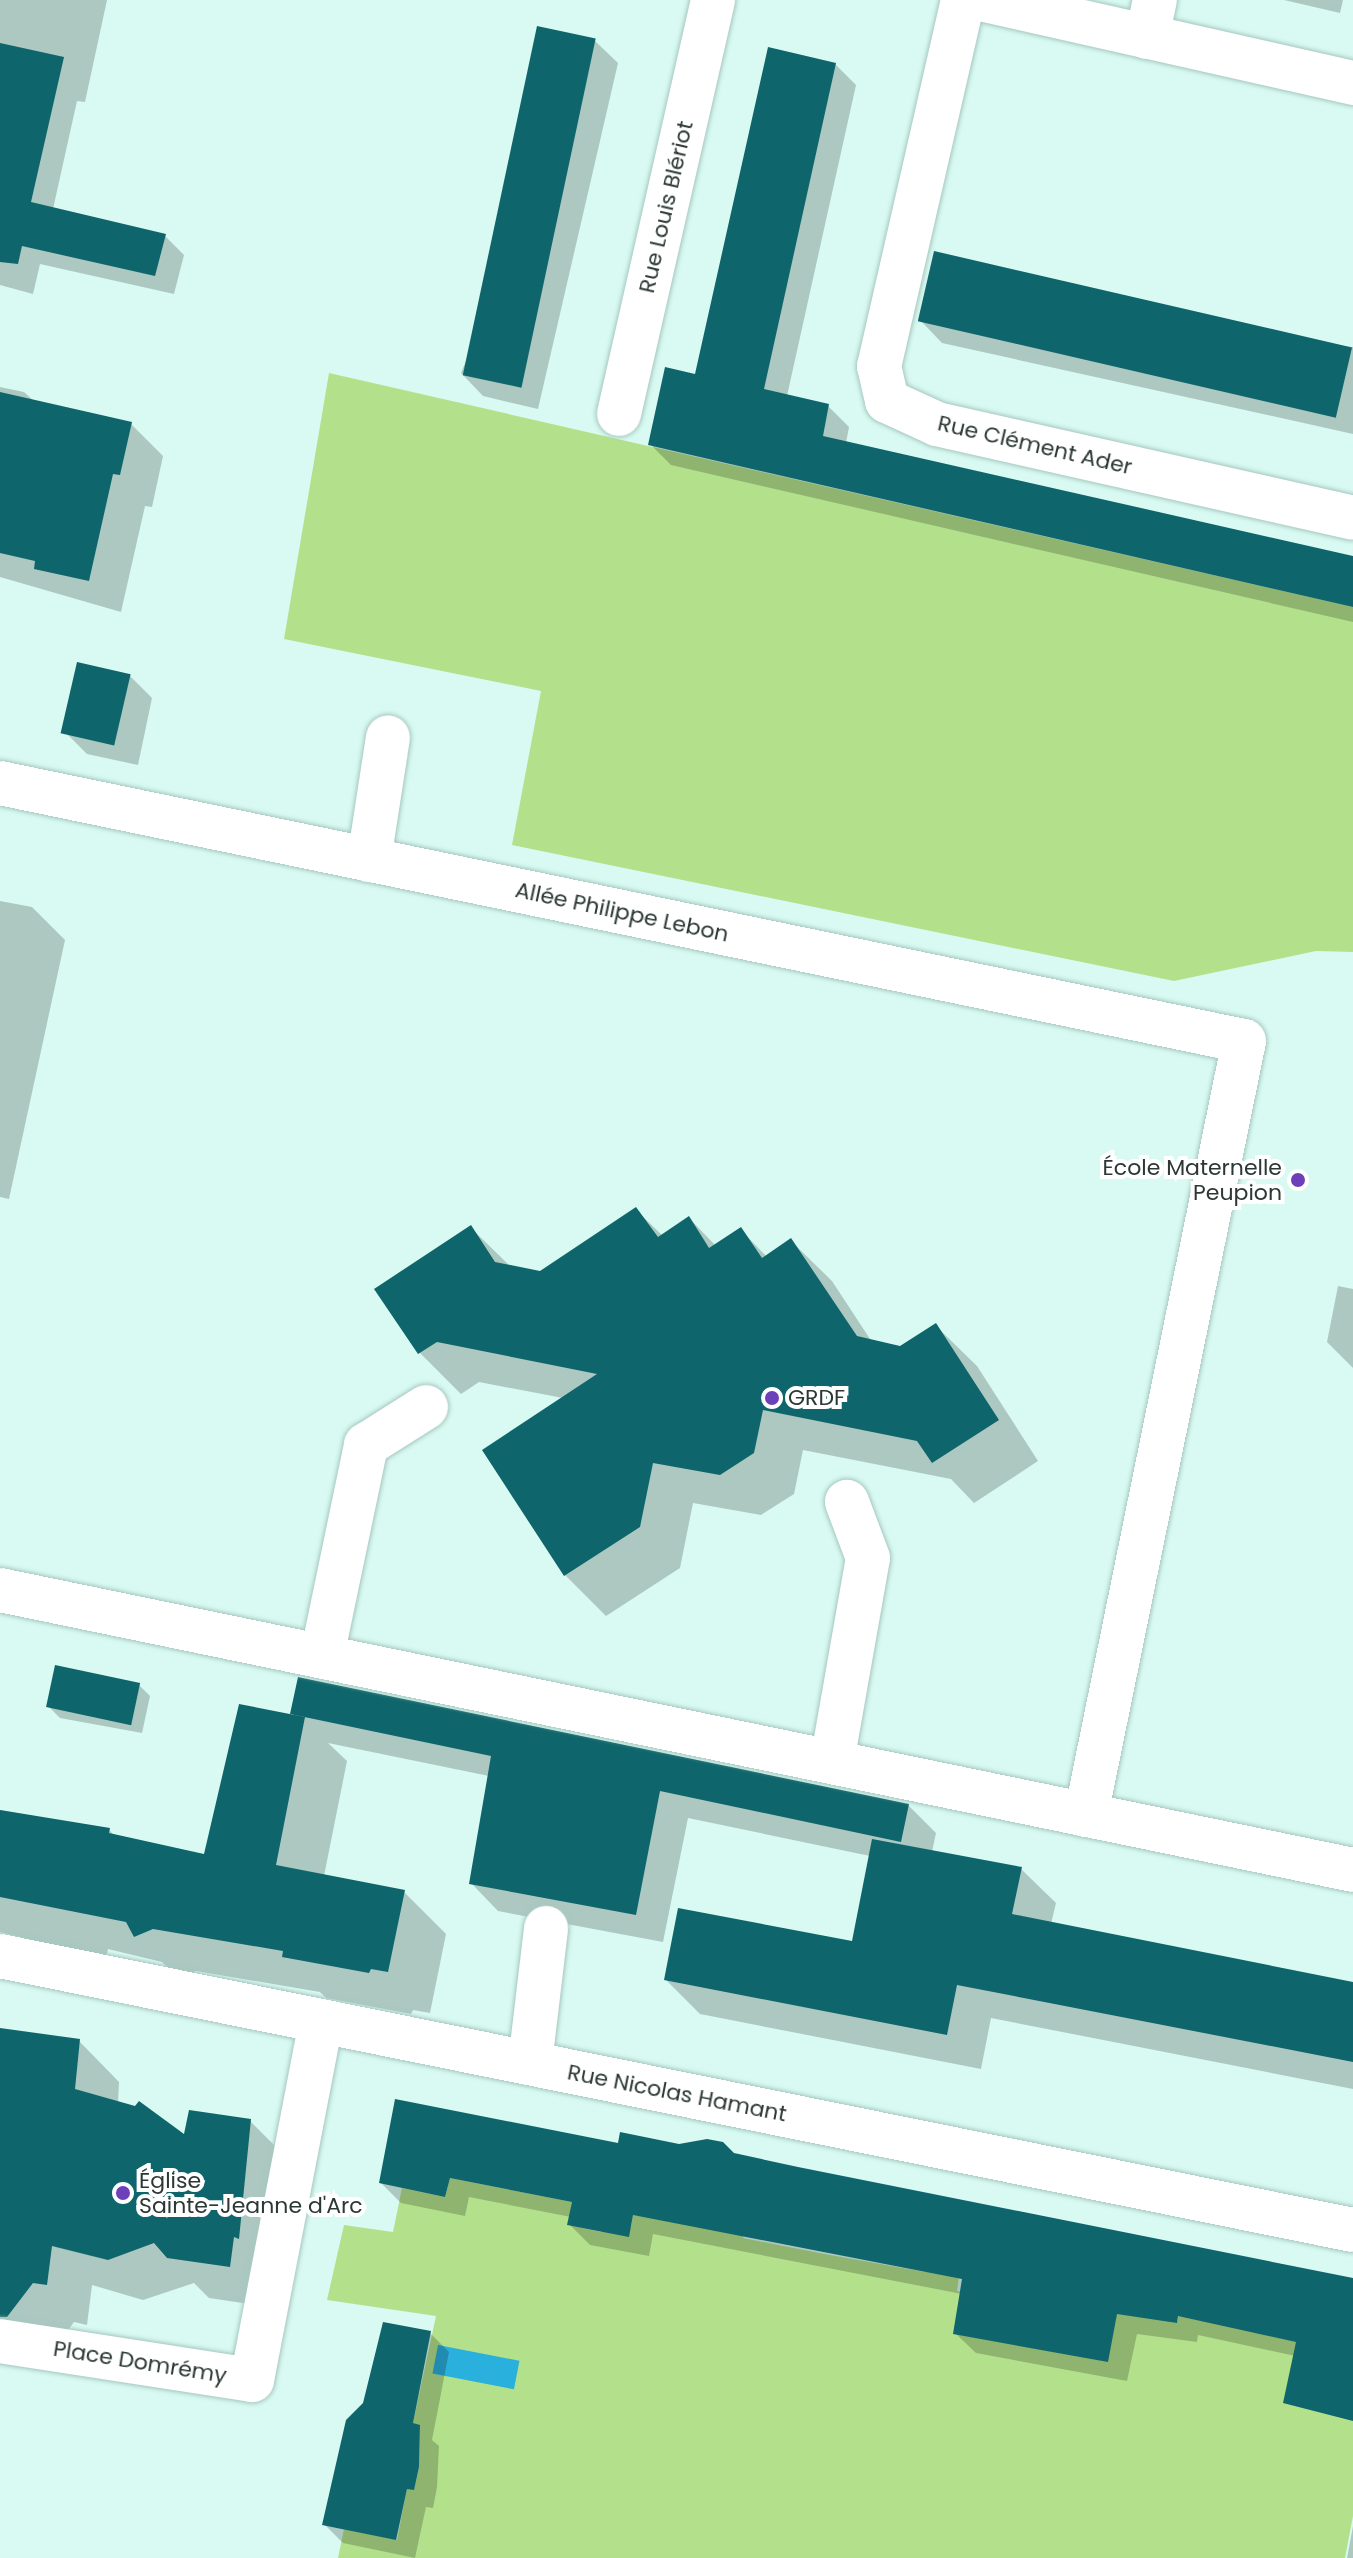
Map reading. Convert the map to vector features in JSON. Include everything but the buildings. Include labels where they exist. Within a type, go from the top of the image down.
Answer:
[{"type":"street","name":"Rue Louis Blériot","points":[[619,414],[713,0]]},
{"type":"street","name":"Rue Clément Ader","points":[[963,0],[879,366],[887,401],[937,424],[1353,518]]},
{"type":"street","points":[[985,0],[1151,18],[1353,83]]},
{"type":"street","points":[[369,860],[388,737]]},
{"type":"street","name":"Allée Philippe Lebon","points":[[0,783],[1244,1041],[1086,1815]]},
{"type":"street","points":[[322,1656],[366,1445],[426,1407]]},
{"type":"street","points":[[832,1762],[868,1558],[847,1502]]},
{"type":"street","points":[[0,1590],[1353,1870]]},
{"type":"street","points":[[530,2063],[546,1928]]},
{"type":"street","name":"Rue Nicolas Hamant","points":[[0,1956],[1353,2230]]},
{"type":"street","name":"Place Domrémy","points":[[0,2341],[252,2380],[321,2022]]},
{"type":"green space","points":[[329,373],[1353,607],[1353,952],[1316,951],[1174,981],[512,845],[541,691],[284,639]]},
{"type":"green space","points":[[450,2178],[572,2202],[568,2225],[601,2232],[604,2221],[631,2227],[633,2215],[745,2227],[743,2238],[819,2253],[925,2272],[960,2269],[957,2291],[986,2297],[990,2275],[1177,2323],[1179,2314],[1288,2340],[1353,2346],[1353,2516],[1345,2558],[338,2558],[344,2529],[397,2540],[407,2489],[414,2489],[419,2468],[420,2426],[413,2423],[436,2316],[327,2300],[344,2225],[393,2232],[402,2188],[445,2197]]},
{"type":"water","points":[[438,2345],[519,2361],[514,2389],[432,2373]]},
{"type":"place","name":"École Maternelle Peupion","points":[[1298,1180]]},
{"type":"place","name":"GRDF","points":[[772,1398]]},
{"type":"place","name":"Église Sainte-Jeanne d'Arc","points":[[123,2193]]}]
